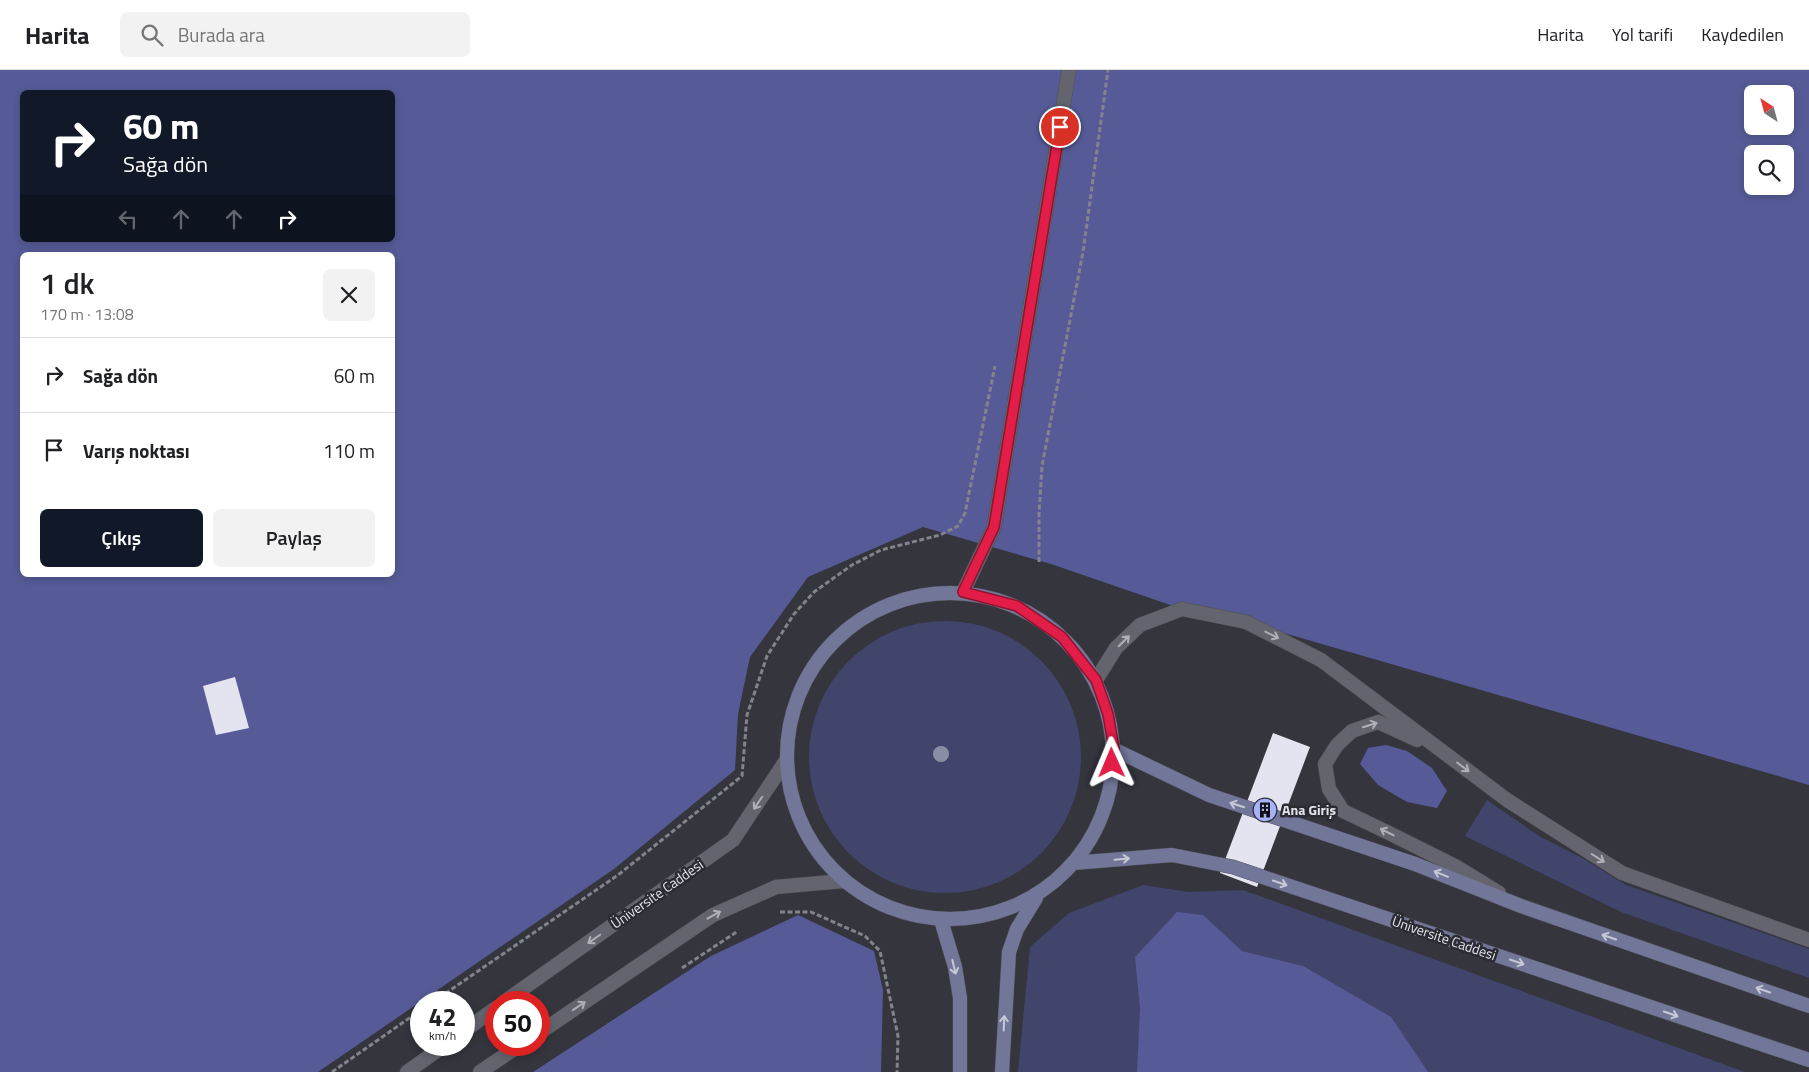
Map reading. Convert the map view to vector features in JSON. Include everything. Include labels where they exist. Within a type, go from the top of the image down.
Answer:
[{"type":"main road","points":[[1002,1072],[1009,952],[1017,929],[1036,898],[1073,864],[1096,829],[1110,790],[1114,749],[1108,714],[1096,680],[1062,637],[1017,606],[963,592],[908,598],[858,620],[818,658],[793,708],[785,762],[793,807],[813,848],[843,881],[889,908],[941,920],[995,913],[1036,898]]},
{"type":"main road","points":[[1114,749],[1209,795],[1415,864],[1522,906],[1809,1006]]},
{"type":"main road","name":"Üniversite Caddesi","points":[[1073,864],[1172,855],[1233,867],[1809,1060]]},
{"type":"main road","points":[[941,920],[955,967],[960,998],[960,1072]]},
{"type":"street","points":[[963,592],[994,527],[1069,70]]},
{"type":"street","points":[[1096,680],[1116,648],[1140,625],[1182,609],[1246,622],[1321,660],[1507,800],[1622,873],[1809,940]]},
{"type":"street","points":[[1441,751],[1378,722],[1352,731],[1337,745],[1325,764],[1329,789],[1343,811],[1455,866],[1522,906]]},
{"type":"street","name":"Üniversite Caddesi","points":[[520,991],[733,840],[785,762]]},
{"type":"street","points":[[550,1026],[713,915],[776,887],[843,881]]},
{"type":"street","points":[[407,1072],[430,1056]]},
{"type":"street","points":[[480,1072],[504,1056]]},
{"type":"path","points":[[1039,562],[1042,466],[1083,252],[1108,70]]},
{"type":"path","points":[[449,991],[618,875],[742,776],[747,715],[767,656],[794,614],[814,592],[852,565],[881,550],[940,535],[958,526],[965,513],[997,357]]},
{"type":"path","points":[[779,912],[811,912],[865,936],[880,951],[898,1036],[897,1072]]},
{"type":"path","points":[[682,968],[739,930]]},
{"type":"path","points":[[332,1072],[410,1018]]},
{"type":"shaded area","points":[[0,70],[1809,70],[1809,785],[1246,622],[1182,609],[1051,564],[923,527],[808,577],[750,657],[738,714],[735,770],[614,869],[436,991],[410,991],[410,1009],[318,1072],[0,1072]]},
{"type":"shaded area","points":[[945,621],[972,624],[997,631],[1021,644],[1041,661],[1058,681],[1071,705],[1078,730],[1081,757],[1078,784],[1071,809],[1058,833],[1041,853],[1021,870],[997,883],[972,890],[945,893],[918,890],[893,883],[869,870],[849,853],[832,833],[819,809],[812,784],[809,757],[812,730],[819,705],[832,681],[849,661],[869,644],[893,631],[918,624]]},
{"type":"shaded area","points":[[1386,745],[1407,751],[1432,768],[1447,791],[1437,808],[1407,802],[1378,785],[1360,764],[1368,748]]},
{"type":"shaded area","points":[[1487,800],[1539,836],[1584,859],[1626,885],[1809,949],[1809,978],[1621,912],[1465,836]]},
{"type":"shaded area","points":[[1143,885],[1188,892],[1243,890],[1745,1072],[1018,1072],[1030,947],[1069,913]]},
{"type":"shaded area","points":[[1177,912],[1203,915],[1242,951],[1303,966],[1391,1017],[1428,1072],[1137,1072],[1140,1008],[1135,957]]},
{"type":"shaded area","points":[[798,915],[874,951],[883,990],[881,1072],[533,1072],[711,956]]},
{"type":"building","points":[[235,677],[249,728],[216,735],[203,686]]},
{"type":"building","name":"Ana Giriş","points":[[1273,733],[1310,747],[1257,887],[1220,873]]},
{"type":"place","name":"Ana Giriş","points":[[1265,810]]},
{"type":"route","points":[[1060,127],[994,527],[963,592],[1017,606],[1062,637],[1096,680],[1108,714],[1114,749],[1112,763]]}]
